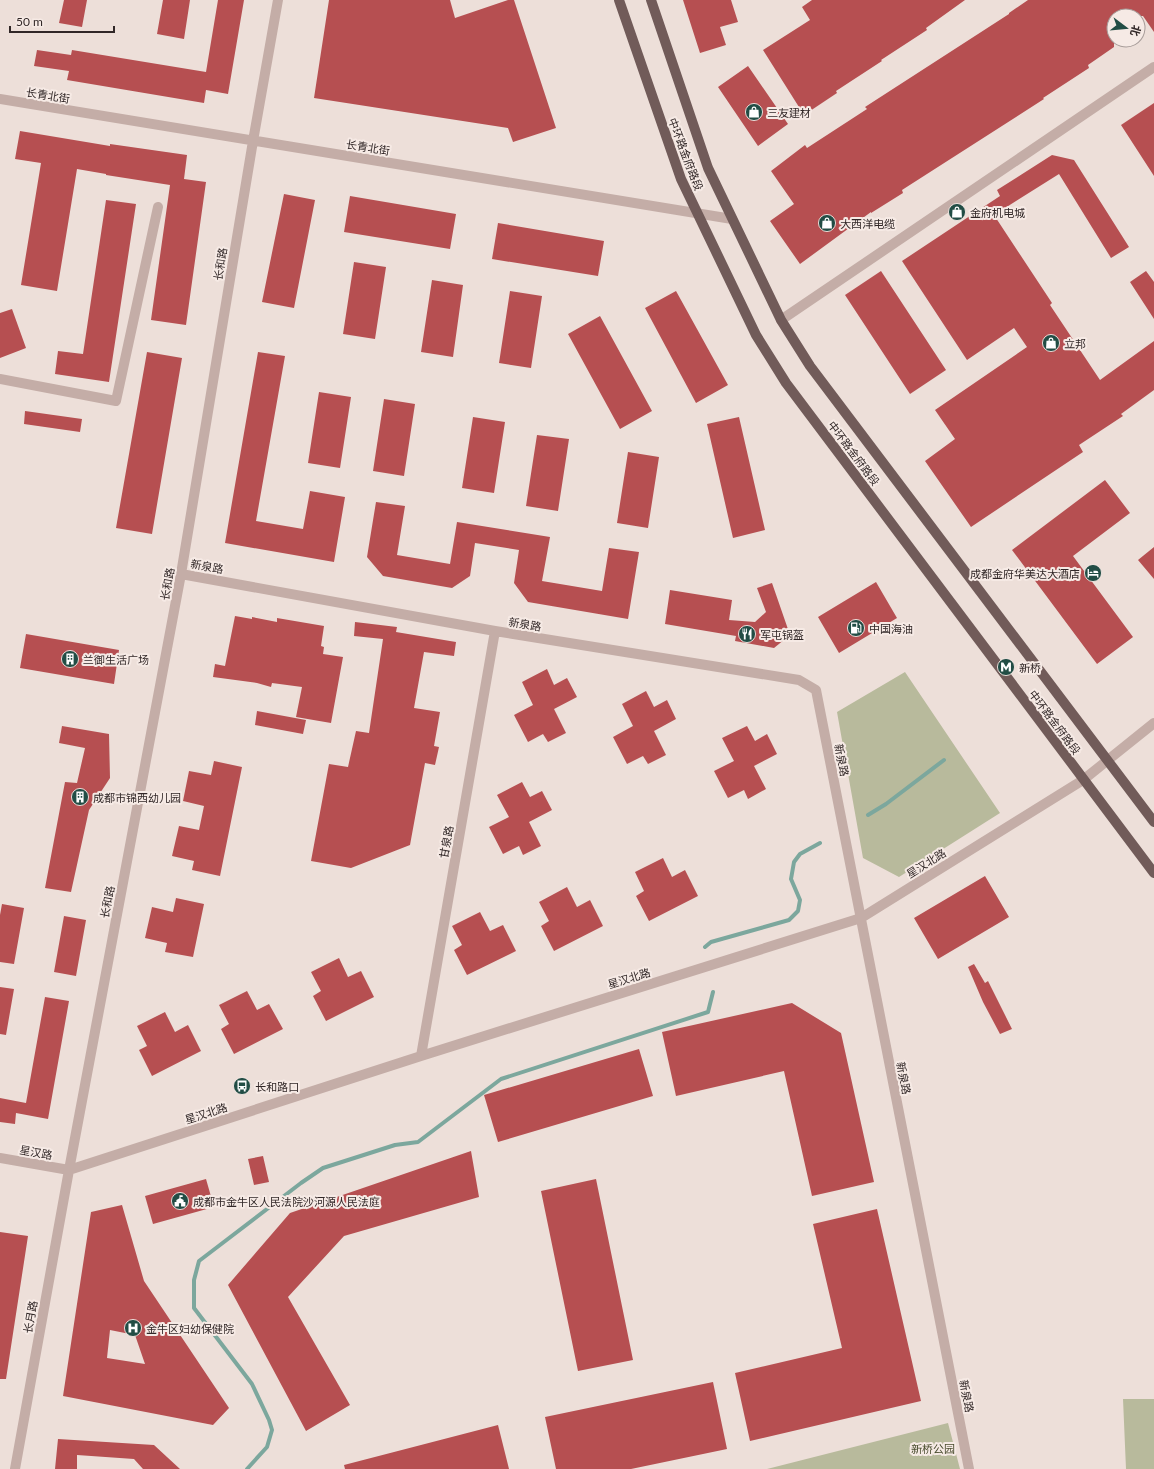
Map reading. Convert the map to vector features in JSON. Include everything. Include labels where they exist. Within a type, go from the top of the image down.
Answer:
[{"type":"main road","name":"中环路金府路段","points":[[619,0],[681,180],[756,335],[786,383],[1154,873]]},
{"type":"main road","name":"中环路金府路段","points":[[650,0],[708,168],[781,320],[810,366],[1154,822]]},
{"type":"street","name":"长和路","points":[[69,1170],[181,574],[278,0]]},
{"type":"street","points":[[781,320],[1154,67]]},
{"type":"street","name":"长青北街","points":[[0,99],[732,219]]},
{"type":"street","points":[[0,379],[116,401],[158,207]]},
{"type":"street","name":"新泉路","points":[[181,574],[494,631],[799,680],[816,690],[969,1469]]},
{"type":"street","name":"甘泉路","points":[[421,1056],[494,631]]},
{"type":"street","name":"星汉北路","points":[[69,1170],[421,1056],[861,918],[1083,780],[1154,723]]},
{"type":"street","name":"星汉路","points":[[0,1158],[69,1170]]},
{"type":"street","name":"长月路","points":[[15,1469],[69,1170]]},
{"type":"green space","points":[[905,672],[1000,813],[899,877],[863,858],[837,712]]},
{"type":"green space","points":[[1123,1399],[1154,1399],[1154,1469],[1126,1469]]},
{"type":"green space","name":"新桥公园","points":[[948,1423],[960,1469],[767,1469]]},
{"type":"building","points":[[64,0],[87,0],[82,27],[59,23]]},
{"type":"building","points":[[163,0],[190,0],[184,39],[157,34]]},
{"type":"building","points":[[218,0],[244,0],[228,94],[206,90],[204,103],[67,80],[69,71],[34,66],[37,50],[71,55],[72,50],[206,72]]},
{"type":"building","points":[[329,0],[450,0],[455,18],[508,0],[514,0],[556,128],[513,142],[508,128],[314,98]]},
{"type":"building","points":[[683,0],[731,0],[738,22],[720,27],[726,45],[700,53]]},
{"type":"building","points":[[812,0],[965,0],[926,28],[927,30],[836,91],[837,93],[804,115],[763,50],[810,20],[802,7]]},
{"type":"building","points":[[1028,0],[1154,0],[1154,32],[1146,20],[1146,8],[1106,8],[1106,48],[1113,48],[1088,65],[1089,68],[1043,98],[1044,99],[902,190],[903,193],[871,212],[800,264],[770,221],[794,204],[771,171],[805,145],[807,148],[867,109],[865,107]]},
{"type":"building","points":[[748,66],[788,124],[758,146],[718,87]]},
{"type":"building","points":[[1154,103],[1154,176],[1121,125]]},
{"type":"building","points":[[20,131],[110,146],[110,144],[187,155],[184,179],[206,182],[186,325],[151,320],[170,185],[77,169],[57,291],[21,285],[41,163],[15,159]]},
{"type":"building","points":[[1052,155],[1074,160],[1129,247],[1111,258],[1059,174],[994,215],[1052,303],[1050,305],[1100,380],[1154,341],[1154,390],[1121,414],[1123,416],[1079,445],[1083,452],[971,527],[925,461],[955,439],[935,410],[1027,347],[1014,328],[967,360],[902,261],[1000,196],[997,190]]},
{"type":"building","points":[[284,194],[315,200],[294,308],[262,302]]},
{"type":"building","points":[[350,196],[456,214],[450,249],[344,232]]},
{"type":"building","points":[[106,200],[136,204],[109,382],[55,374],[58,351],[83,354]]},
{"type":"building","points":[[498,223],[604,241],[598,276],[492,259]]},
{"type":"building","points":[[354,262],[386,267],[375,339],[343,334]]},
{"type":"building","points":[[881,271],[946,370],[910,394],[845,295]]},
{"type":"building","points":[[1146,271],[1154,282],[1154,319],[1130,282]]},
{"type":"building","points":[[432,280],[463,285],[453,357],[421,352]]},
{"type":"building","points":[[510,291],[542,296],[531,368],[499,363]]},
{"type":"building","points":[[676,291],[728,385],[696,403],[645,308]]},
{"type":"building","points":[[12,309],[26,348],[0,358],[0,313]]},
{"type":"building","points":[[600,316],[652,411],[620,429],[568,334]]},
{"type":"building","points":[[147,352],[182,358],[152,534],[116,528]]},
{"type":"building","points":[[258,352],[285,356],[256,521],[303,529],[310,491],[345,497],[334,562],[225,543]]},
{"type":"building","points":[[319,392],[351,397],[340,468],[308,463]]},
{"type":"building","points":[[384,399],[415,404],[404,476],[373,471]]},
{"type":"building","points":[[25,411],[82,419],[80,432],[24,424]]},
{"type":"building","points":[[473,417],[505,422],[494,493],[462,488]]},
{"type":"building","points":[[739,417],[765,530],[733,538],[707,424]]},
{"type":"building","points":[[537,435],[569,439],[558,511],[526,506]]},
{"type":"building","points":[[628,452],[659,457],[648,528],[617,523]]},
{"type":"building","points":[[1105,480],[1130,513],[1073,556],[1133,637],[1097,664],[1012,550]]},
{"type":"building","points":[[376,502],[405,506],[397,555],[450,564],[457,522],[550,537],[542,581],[602,591],[609,548],[639,552],[628,619],[528,602],[514,583],[519,550],[475,543],[470,576],[452,588],[383,576],[367,557]]},
{"type":"building","points":[[1154,547],[1154,579],[1138,560]]},
{"type":"building","points":[[876,582],[897,618],[839,653],[818,617]]},
{"type":"building","points":[[772,583],[790,635],[774,648],[735,641],[736,636],[665,624],[670,590],[732,600],[729,620],[755,622],[766,612],[757,588]]},
{"type":"building","points":[[235,616],[252,619],[252,617],[277,622],[277,618],[324,626],[321,646],[324,647],[323,654],[343,657],[331,723],[296,717],[302,687],[272,683],[271,687],[257,683],[213,677],[215,664],[225,666]]},
{"type":"building","points":[[355,622],[397,627],[396,632],[456,642],[454,656],[424,652],[414,708],[440,712],[434,746],[439,747],[435,765],[425,763],[410,845],[351,868],[311,861],[329,764],[348,767],[356,731],[369,733],[383,639],[354,636]]},
{"type":"building","name":"兰御生活广场","points":[[26,634],[119,650],[114,684],[20,668]]},
{"type":"building","points":[[547,669],[554,685],[567,678],[577,697],[554,709],[566,733],[548,742],[543,734],[528,742],[514,715],[533,705],[522,682]]},
{"type":"building","points":[[646,691],[654,707],[667,700],[676,719],[654,731],[666,755],[648,764],[643,756],[627,764],[613,737],[633,726],[622,704]]},
{"type":"building","points":[[257,711],[306,720],[303,734],[255,725]]},
{"type":"building","name":"成都市锦西幼儿园","points":[[62,726],[109,734],[110,778],[89,810],[71,892],[45,888],[65,782],[77,783],[85,748],[59,743]]},
{"type":"building","points":[[747,726],[755,741],[767,734],[777,754],[754,766],[766,789],[748,799],[744,790],[728,798],[714,771],[734,761],[722,738]]},
{"type":"building","points":[[214,761],[242,767],[220,876],[192,870],[194,861],[172,856],[179,826],[199,830],[204,806],[183,801],[189,771],[211,775]]},
{"type":"building","points":[[522,782],[530,797],[542,791],[552,810],[529,822],[541,846],[523,855],[519,846],[503,854],[489,827],[509,817],[497,795]]},
{"type":"building","points":[[663,858],[672,877],[685,870],[698,896],[649,921],[636,896],[644,891],[635,872]]},
{"type":"building","points":[[985,876],[1009,917],[938,959],[914,918]]},
{"type":"building","points":[[567,887],[577,907],[590,900],[603,926],[554,951],[541,926],[549,921],[539,902]]},
{"type":"building","points":[[176,898],[204,904],[193,957],[165,952],[167,943],[145,938],[152,907],[173,912]]},
{"type":"building","points":[[2,904],[24,908],[14,964],[0,962],[0,915]]},
{"type":"building","points":[[480,912],[490,931],[503,925],[516,951],[467,975],[454,950],[462,945],[452,926]]},
{"type":"building","points":[[64,916],[86,920],[76,976],[54,972]]},
{"type":"building","points":[[339,958],[348,977],[361,971],[374,997],[326,1021],[313,996],[321,991],[311,972]]},
{"type":"building","points":[[974,964],[985,983],[988,981],[1012,1029],[1000,1034],[983,1002],[968,967]]},
{"type":"building","points":[[0,987],[14,989],[6,1035],[0,1034]]},
{"type":"building","points":[[247,991],[257,1010],[269,1004],[283,1029],[234,1054],[221,1029],[229,1024],[219,1005]]},
{"type":"building","points":[[45,997],[69,1001],[48,1119],[16,1113],[15,1124],[0,1122],[0,1098],[26,1103]]},
{"type":"building","points":[[792,1003],[841,1033],[874,1182],[812,1196],[784,1071],[676,1096],[662,1032]]},
{"type":"building","points":[[165,1012],[175,1032],[188,1025],[201,1051],[152,1076],[139,1050],[147,1046],[137,1026]]},
{"type":"building","points":[[639,1049],[653,1096],[498,1142],[484,1095]]},
{"type":"building","points":[[471,1151],[479,1197],[344,1236],[288,1297],[350,1405],[306,1431],[228,1285],[290,1213]]},
{"type":"building","points":[[263,1156],[269,1182],[254,1185],[248,1159]]},
{"type":"building","name":"成都市金牛区人民法院沙河源人民法庭","points":[[206,1179],[214,1207],[153,1224],[145,1196]]},
{"type":"building","points":[[596,1179],[633,1360],[578,1371],[541,1191]]},
{"type":"building","points":[[122,1205],[144,1281],[229,1408],[213,1425],[63,1396],[91,1212]],"holes":[[[110,1330],[135,1335],[145,1364],[107,1358]]]},
{"type":"building","points":[[877,1209],[921,1401],[750,1441],[735,1373],[842,1348],[813,1224]]},
{"type":"building","points":[[0,1232],[28,1236],[6,1379],[0,1379]]},
{"type":"building","points":[[713,1382],[727,1449],[631,1469],[556,1469],[545,1417]]},
{"type":"building","points":[[498,1425],[509,1469],[345,1469],[344,1465]]},
{"type":"building","points":[[58,1439],[154,1445],[180,1469],[143,1469],[134,1459],[77,1455],[77,1469],[55,1469]]},
{"type":"waterway","points":[[868,815],[886,804],[944,760]]},
{"type":"waterway","points":[[705,947],[711,942],[789,920],[798,911],[800,900],[791,879],[794,862],[800,854],[820,843]]},
{"type":"waterway","points":[[247,1469],[267,1447],[272,1430],[269,1420],[252,1384],[194,1308],[194,1280],[199,1261],[323,1168],[395,1145],[418,1142],[501,1079],[708,1012],[713,992]]},
{"type":"place","name":"三友建材","points":[[754,112]]},
{"type":"place","name":"金府机电城","points":[[957,212]]},
{"type":"place","name":"大西洋电缆","points":[[827,223]]},
{"type":"place","name":"立邦","points":[[1051,343]]},
{"type":"place","name":"成都金府华美达大酒店","points":[[1093,573]]},
{"type":"place","name":"中国海油","points":[[856,628]]},
{"type":"place","name":"军屯锅盔","points":[[747,634]]},
{"type":"place","name":"兰御生活广场","points":[[70,659]]},
{"type":"place","name":"新桥","points":[[1006,667]]},
{"type":"place","name":"成都市锦西幼儿园","points":[[80,797]]},
{"type":"place","name":"长和路口","points":[[242,1086]]},
{"type":"place","name":"成都市金牛区人民法院沙河源人民法庭","points":[[180,1201]]},
{"type":"place","name":"金牛区妇幼保健院","points":[[133,1328]]}]
